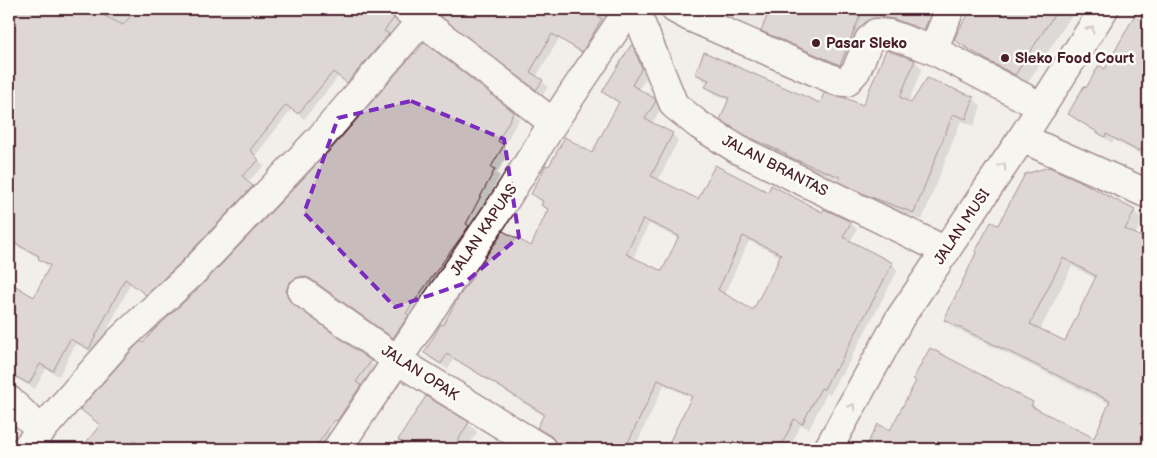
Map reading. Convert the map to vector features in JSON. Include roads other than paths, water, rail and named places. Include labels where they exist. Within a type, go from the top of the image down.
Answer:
[{"type":"street","name":"JALAN KAPUAS","points":[[337,449],[502,205],[553,123],[630,9]]},
{"type":"street","name":"JALAN BRANTAS","points":[[635,9],[674,105],[699,125],[739,150],[946,251]]},
{"type":"street","points":[[675,9],[698,21],[837,81],[846,82],[856,71],[870,40],[876,33],[889,34],[933,50],[1042,107]]},
{"type":"street","points":[[933,50],[950,9]]},
{"type":"street","name":"JALAN MUSI","points":[[828,449],[900,318],[1022,138],[1104,9]]},
{"type":"street","points":[[9,400],[33,439],[121,339],[190,275],[314,144],[414,15],[553,123]]},
{"type":"street","points":[[1022,138],[1148,194]]},
{"type":"street","name":"JALAN OPAK","points":[[302,292],[397,360],[542,449]]},
{"type":"place","name":"Pasar Sleko","points":[[816,43]]},
{"type":"place","name":"Sleko Food Court","points":[[1005,58]]}]
